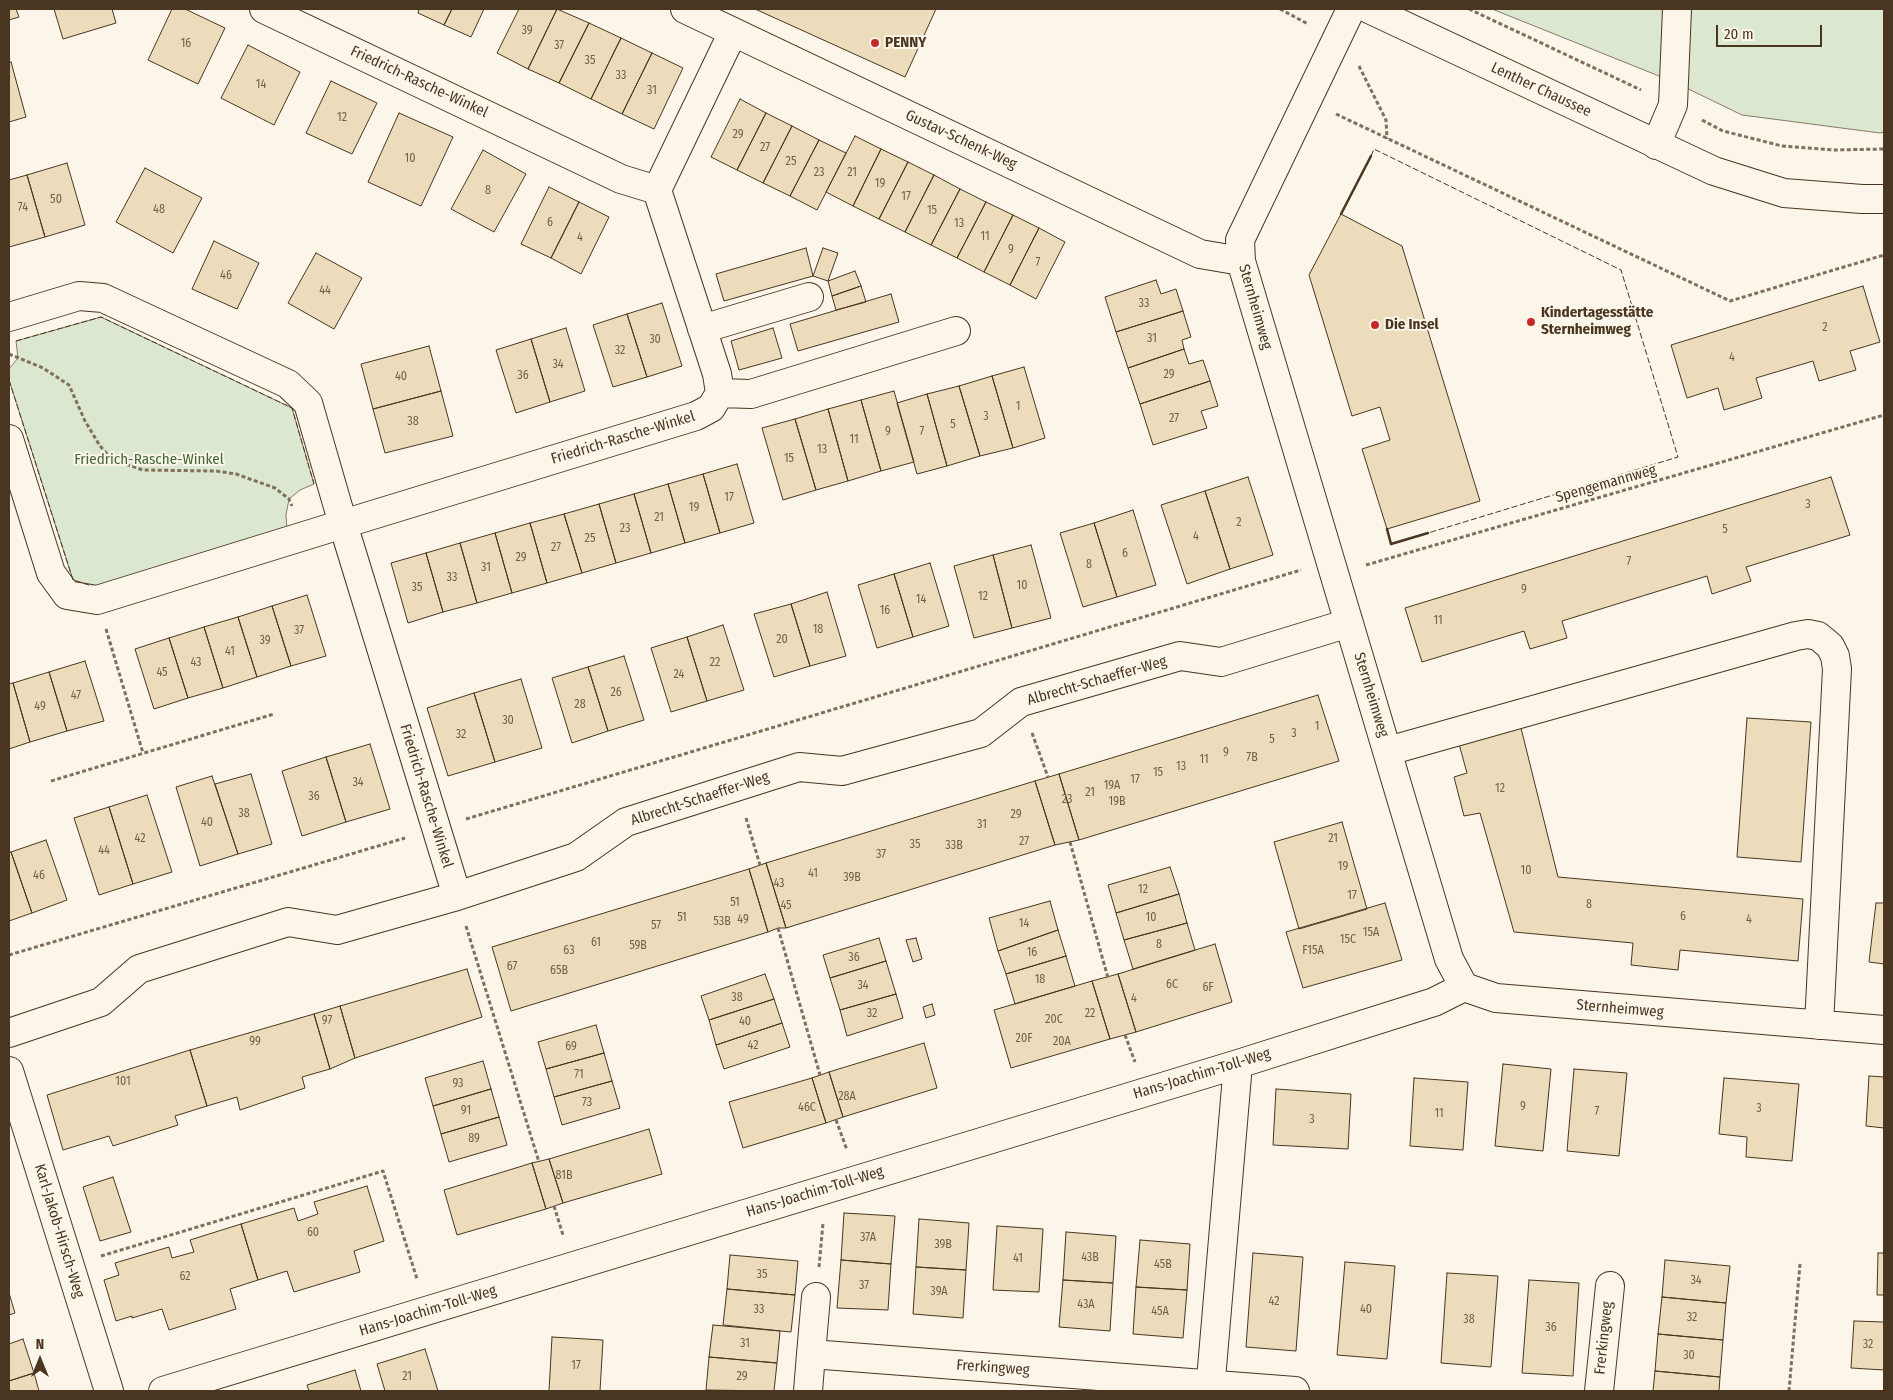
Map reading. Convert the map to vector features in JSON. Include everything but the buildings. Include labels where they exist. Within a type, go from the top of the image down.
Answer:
[{"type":"street","name":"Friedrich-Rasche-Winkel","points":[[264,9],[621,179],[657,190]]},
{"type":"street","name":"Gustav-Schenk-Weg","points":[[685,9],[1200,254],[1241,261]]},
{"type":"street","name":"Sternheimweg","points":[[1351,9],[1240,240],[1241,261],[1449,959],[1464,987],[1496,998],[1884,1030]]},
{"type":"street","name":"Lenther Chaussee","points":[[1368,9],[1714,171],[1784,193],[1884,199]]},
{"type":"street","points":[[1656,145],[1673,105],[1677,9]]},
{"type":"street","points":[[733,32],[657,190],[717,374],[720,393],[750,394],[956,331]]},
{"type":"street","name":"Friedrich-Rasche-Winkel","points":[[9,317],[79,296],[103,298],[288,384],[308,403],[343,524],[457,896]]},
{"type":"street","points":[[702,329],[810,297]]},
{"type":"street","name":"Friedrich-Rasche-Winkel","points":[[9,439],[51,574],[67,595],[97,600],[696,416],[711,408],[720,393]]},
{"type":"street","name":"Albrecht-Schaeffer-Weg","points":[[9,1033],[101,1002],[138,969],[288,922],[336,930],[457,896],[576,857],[626,822],[799,767],[842,772],[981,733],[1021,702],[1180,656],[1221,662],[1349,623]]},
{"type":"street","points":[[1388,751],[1796,636],[1808,634],[1818,636],[1830,646],[1835,656],[1837,669],[1819,1025]]},
{"type":"street","name":"Hans-Joachim-Toll-Weg","points":[[163,1391],[1238,1064],[1434,1002],[1464,987]]},
{"type":"street","points":[[1210,1388],[1238,1064]]},
{"type":"street","name":"Karl-Jakob-Hirsch-Weg","points":[[9,1071],[109,1391]]},
{"type":"street","name":"Frerkingweg","points":[[1599,1391],[1610,1286]]},
{"type":"street","points":[[808,1391],[816,1298]]},
{"type":"street","name":"Frerkingweg","points":[[811,1354],[1210,1388],[1295,1391]]},
{"type":"path","points":[[1334,43],[1358,65],[1386,120],[1387,139]]},
{"type":"path","points":[[1308,100],[1730,301],[1884,254]]},
{"type":"path","points":[[1834,150],[1884,149]]},
{"type":"path","points":[[9,354],[43,368],[69,385],[85,421],[100,446],[109,456],[119,462],[142,470],[216,471],[236,474],[275,488],[289,499]]},
{"type":"path","name":"Spengemannweg","points":[[9,956],[436,828],[1332,568],[1884,415]]},
{"type":"path","points":[[97,600],[143,753]]},
{"type":"path","points":[[1021,702],[1048,777]]},
{"type":"path","points":[[51,781],[274,714]]},
{"type":"path","points":[[737,786],[760,865]]},
{"type":"path","points":[[1070,842],[1108,978]]},
{"type":"path","points":[[457,896],[539,1162]]},
{"type":"path","points":[[778,928],[820,1075]]},
{"type":"path","points":[[70,1266],[383,1171],[427,1311]]},
{"type":"path","points":[[816,1298],[826,1189]]},
{"type":"path","points":[[1789,1391],[1800,1264]]},
{"type":"green space","points":[[1492,9],[1884,9],[1884,132],[1742,115],[1674,82]]},
{"type":"green space","name":"Friedrich-Rasche-Winkel","points":[[101,317],[292,408],[314,484],[300,490],[289,499],[286,515],[287,531],[102,589],[73,580],[9,380],[9,369],[18,358],[16,341]]},
{"type":"fence","points":[[1371,156],[1374,149],[1621,270],[1678,457],[1428,533]]},
{"type":"fence","points":[[16,341],[101,317],[292,408],[314,484]]},
{"type":"fence","points":[[9,380],[73,580],[92,586]]},
{"type":"wall","points":[[1341,214],[1371,156]]},
{"type":"wall","points":[[1387,529],[1391,544],[1428,533]]},
{"type":"place","name":"PENNY","points":[[875,43]]},
{"type":"place","name":"Kindertagesstätte Sternheimweg","points":[[1531,322]]},
{"type":"place","name":"Die Insel","points":[[1375,325]]}]
